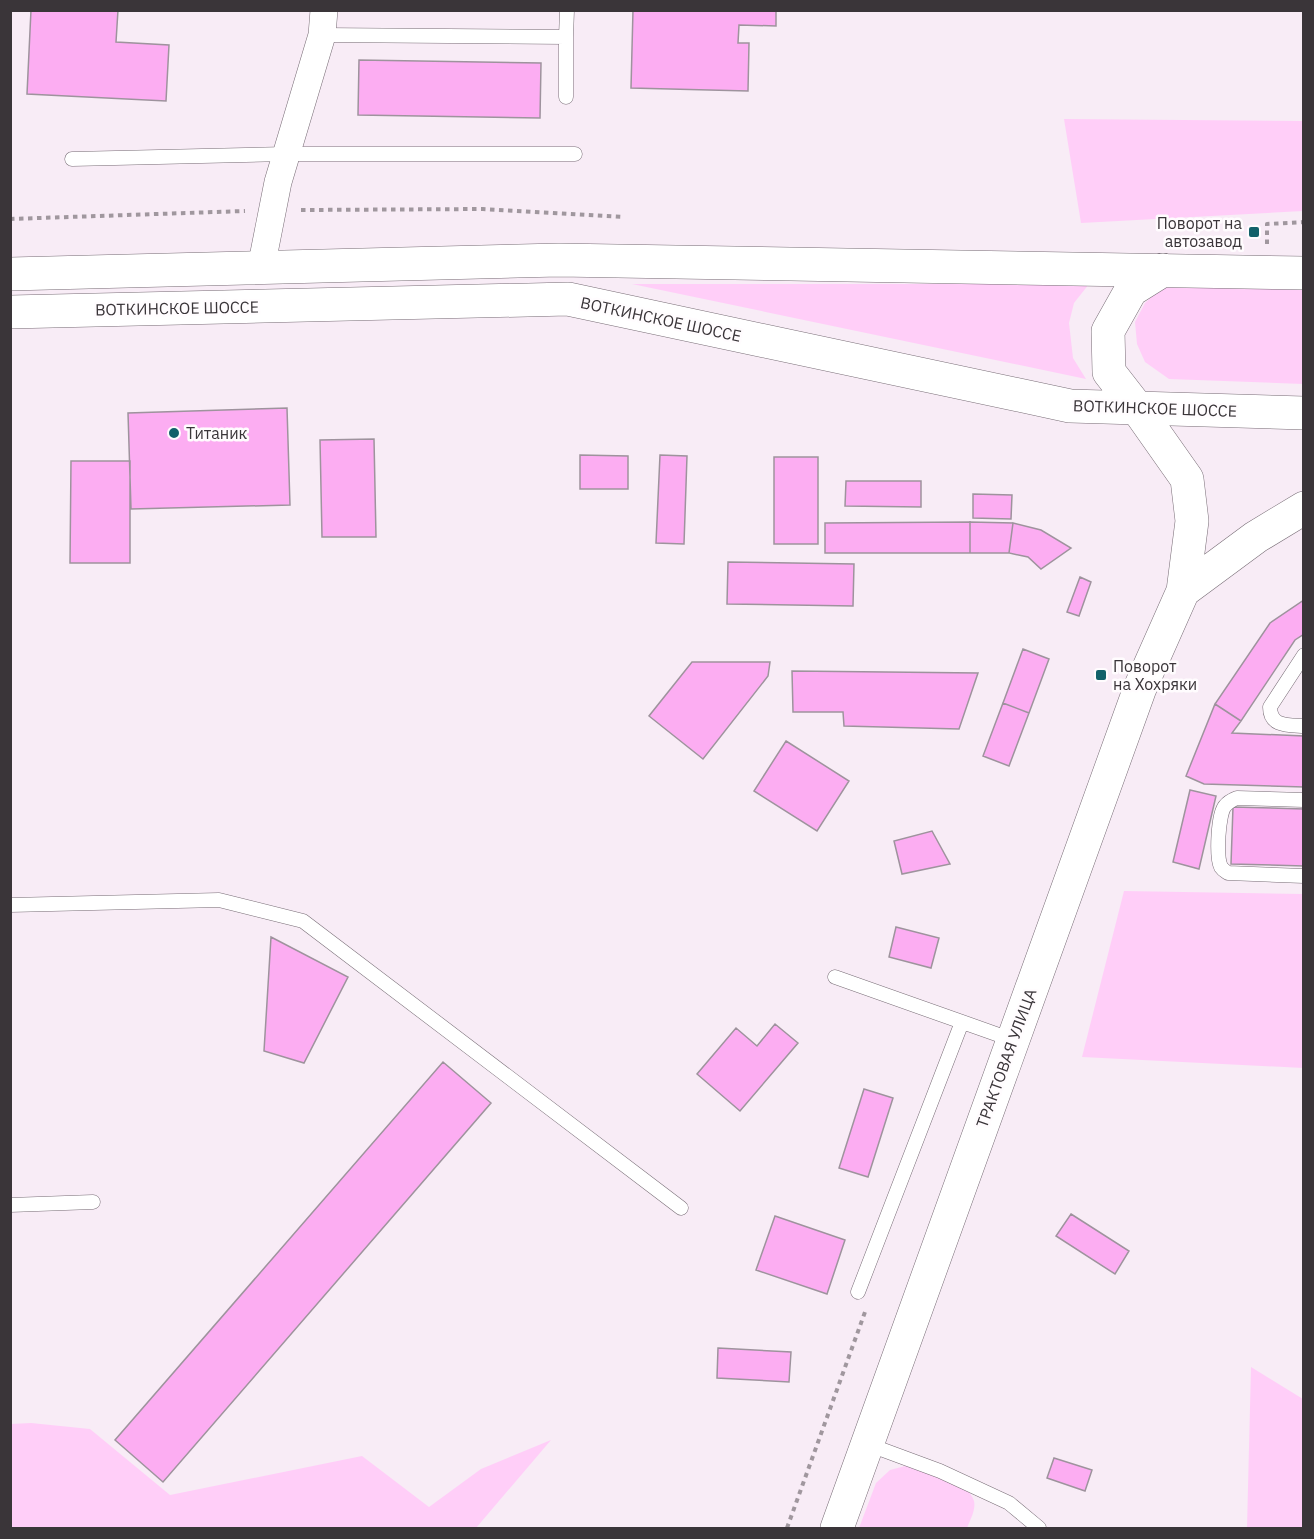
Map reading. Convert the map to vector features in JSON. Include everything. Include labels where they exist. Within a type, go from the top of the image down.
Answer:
[{"type":"main road","points":[[10,274],[559,260],[1304,273]]},
{"type":"main road","points":[[1162,270],[1131,290],[1108,331],[1109,372],[1187,479],[1192,521],[1183,591]]},
{"type":"main road","name":"ВОТКИНСКОЕ ШОССЕ","points":[[10,312],[568,299],[1070,406],[1304,413]]},
{"type":"main road","points":[[1183,591],[1256,537],[1304,508]]},
{"type":"main road","name":"ТРАКТОВАЯ УЛИЦА","points":[[837,1528],[1140,688],[1183,591]]},
{"type":"street","points":[[261,268],[278,182],[323,23]]},
{"type":"lane","points":[[566,97],[567,10]]},
{"type":"lane","points":[[323,23],[566,37]]},
{"type":"lane","points":[[72,159],[286,154],[575,154]]},
{"type":"lane","points":[[1304,655],[1270,707],[1270,714],[1275,722],[1282,725],[1304,726]]},
{"type":"lane","points":[[1304,800],[1237,798],[1229,801],[1220,818],[1219,857],[1220,866],[1228,873],[1304,876]]},
{"type":"lane","points":[[10,905],[219,900],[303,921],[681,1208]]},
{"type":"lane","points":[[835,977],[1013,1040]]},
{"type":"lane","points":[[858,1292],[962,1022]]},
{"type":"lane","points":[[10,1205],[93,1202]]},
{"type":"lane","points":[[867,1444],[940,1471],[1009,1503],[1039,1528]]},
{"type":"path","points":[[10,219],[272,210],[483,209],[624,217]]},
{"type":"path","points":[[1266,272],[1267,224],[1304,222]]},
{"type":"path","points":[[787,1528],[870,1299],[858,1292]]},
{"type":"shaded area","points":[[1064,119],[1303,121],[1303,211],[1081,223]]},
{"type":"shaded area","points":[[1166,283],[1303,286],[1303,384],[1169,379],[1145,362],[1137,344],[1135,322],[1145,303]]},
{"type":"shaded area","points":[[632,284],[1089,284],[1074,303],[1069,323],[1073,358],[1086,379]]},
{"type":"shaded area","points":[[1124,891],[1303,894],[1303,1068],[1082,1057]]},
{"type":"shaded area","points":[[1251,1367],[1303,1399],[1303,1528],[1247,1528]]},
{"type":"shaded area","points":[[31,1423],[90,1429],[170,1495],[362,1456],[429,1507],[481,1469],[551,1440],[476,1528],[11,1528],[11,1424]]},
{"type":"shaded area","points":[[909,1465],[956,1483],[970,1494],[974,1501],[974,1508],[967,1528],[859,1528],[876,1483],[890,1470]]},
{"type":"building","points":[[31,10],[118,10],[116,42],[169,45],[166,101],[27,94]]},
{"type":"building","points":[[633,10],[776,10],[776,26],[739,25],[738,43],[749,43],[748,91],[631,88]]},
{"type":"building","points":[[359,60],[541,63],[540,118],[358,115]]},
{"type":"building","name":"Титаник","points":[[287,408],[290,505],[131,509],[128,413]]},
{"type":"building","points":[[374,439],[376,537],[322,537],[320,440]]},
{"type":"building","points":[[580,455],[628,456],[628,489],[580,489]]},
{"type":"building","points":[[660,455],[687,456],[684,544],[656,543]]},
{"type":"building","points":[[774,457],[818,457],[818,544],[774,544]]},
{"type":"building","points":[[71,461],[130,461],[130,563],[70,563]]},
{"type":"building","points":[[846,481],[921,481],[921,507],[845,506]]},
{"type":"building","points":[[973,494],[1012,495],[1011,519],[973,518]]},
{"type":"building","points":[[970,522],[1013,523],[1009,553],[970,553]]},
{"type":"building","points":[[970,522],[970,553],[825,553],[825,523]]},
{"type":"building","points":[[1013,523],[1041,530],[1071,548],[1041,569],[1028,557],[1009,553]]},
{"type":"building","points":[[728,562],[854,564],[853,606],[727,604]]},
{"type":"building","points":[[1080,577],[1091,582],[1079,616],[1067,612]]},
{"type":"building","points":[[1304,600],[1304,634],[1295,640],[1241,721],[1215,704],[1270,623]]},
{"type":"building","points":[[1023,649],[1049,659],[1029,713],[1003,703]]},
{"type":"building","points":[[692,662],[770,662],[768,676],[703,759],[649,716]]},
{"type":"building","points":[[792,671],[978,673],[959,729],[844,726],[843,712],[793,712]]},
{"type":"building","points":[[1003,703],[1029,713],[1009,766],[983,756]]},
{"type":"building","points":[[1215,704],[1241,721],[1232,733],[1304,736],[1304,787],[1204,784],[1186,776]]},
{"type":"building","points":[[786,741],[849,781],[817,831],[754,791]]},
{"type":"building","points":[[1190,790],[1216,796],[1199,869],[1173,862]]},
{"type":"building","points":[[1233,807],[1304,809],[1304,866],[1231,864]]},
{"type":"building","points":[[932,831],[950,864],[902,874],[894,841]]},
{"type":"building","points":[[896,927],[939,938],[931,968],[889,957]]},
{"type":"building","points":[[271,937],[348,977],[304,1063],[264,1051]]},
{"type":"building","points":[[775,1024],[798,1043],[740,1111],[697,1074],[736,1028],[757,1046]]},
{"type":"building","points":[[443,1062],[491,1103],[163,1482],[115,1440]]},
{"type":"building","points":[[864,1089],[893,1098],[868,1177],[839,1168]]},
{"type":"building","points":[[1071,1214],[1129,1251],[1115,1274],[1056,1236]]},
{"type":"building","points":[[775,1216],[845,1240],[827,1294],[756,1270]]},
{"type":"building","points":[[718,1348],[791,1352],[789,1382],[717,1378]]},
{"type":"building","points":[[1054,1458],[1092,1470],[1085,1491],[1047,1478]]},
{"type":"place","name":"Поворот на автозавод","points":[[1254,232]]},
{"type":"place","name":"Титаник","points":[[174,433]]},
{"type":"place","name":"Поворот на Хохряки","points":[[1101,675]]}]
